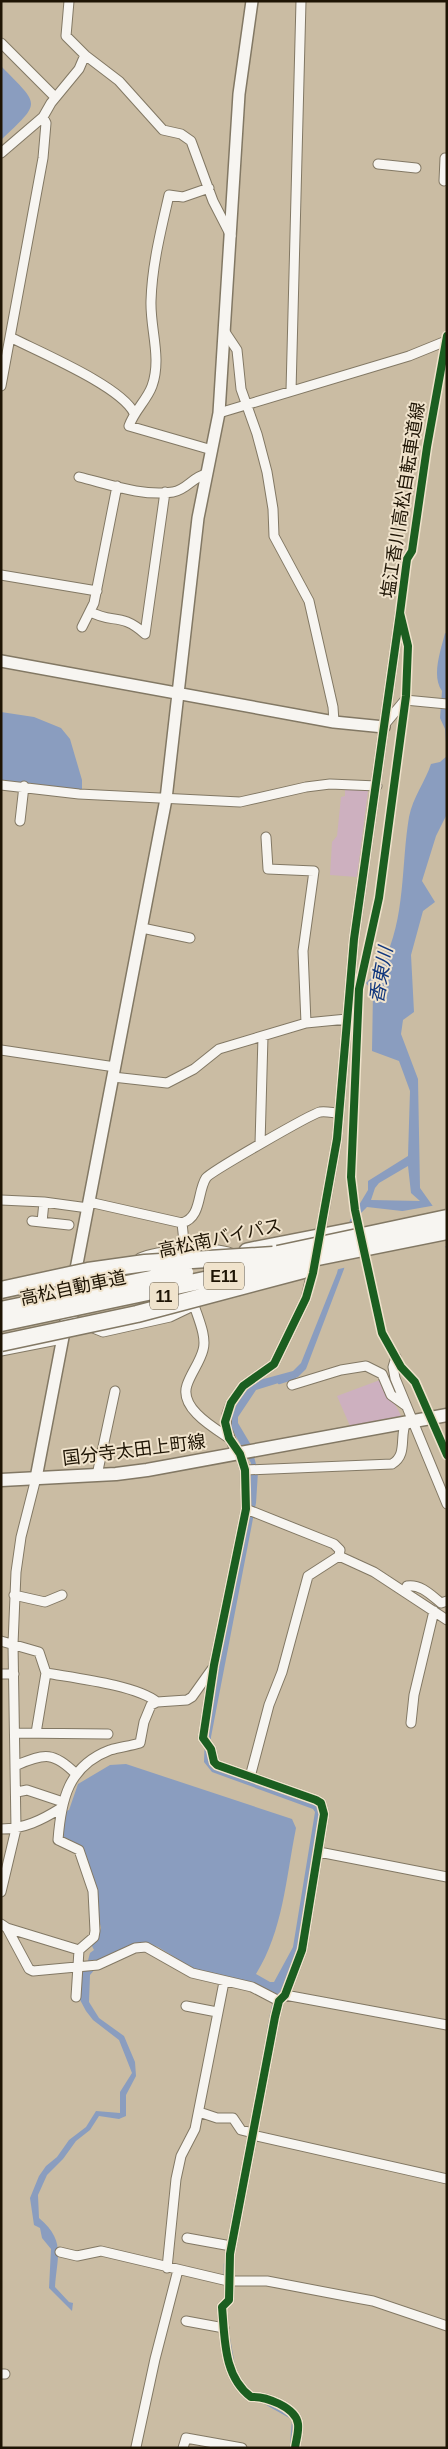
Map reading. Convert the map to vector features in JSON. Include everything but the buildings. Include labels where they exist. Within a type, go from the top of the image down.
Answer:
[{"type":"highway","name":"高松南バイパス","points":[[1,1302],[447,1212]]},
{"type":"highway","name":"高松自動車道","points":[[1,1310],[447,1218]]},
{"type":"highway","name":"高松自動車道","points":[[1,1323],[232,1274],[447,1233]]},
{"type":"highway","name":"11","points":[[1,1329],[66,1317],[447,1233]]},
{"type":"highway","points":[[1,1343],[137,1314],[357,1257],[396,1242]]},
{"type":"highway","points":[[1,1290],[88,1271],[145,1263],[273,1255]]},
{"type":"main road","name":"国分寺太田上町線","points":[[1,1480],[97,1475],[147,1470],[447,1414]]},
{"type":"street","points":[[69,1],[66,36],[85,55],[119,82],[163,130],[181,134],[190,141],[231,236]]},
{"type":"street","points":[[1,1892],[16,1829],[17,1792],[13,1644],[14,1595],[21,1537],[36,1478],[166,799],[198,518],[219,413],[239,94],[252,1]]},
{"type":"street","points":[[291,391],[301,1]]},
{"type":"street","points":[[1,43],[55,97]]},
{"type":"street","points":[[1,153],[43,117],[55,97],[79,69],[85,55]]},
{"type":"street","points":[[1,386],[43,158],[46,123],[43,117]]},
{"type":"street","points":[[444,181],[445,158]]},
{"type":"street","points":[[378,164],[416,168]]},
{"type":"street","points":[[209,188],[183,197],[169,195],[153,276],[151,303],[155,334],[152,386],[134,414],[129,426],[212,450]]},
{"type":"street","points":[[225,332],[237,350],[241,389],[257,434],[267,472],[273,508],[274,536],[310,601],[316,622],[334,722]]},
{"type":"street","points":[[10,337],[96,381],[123,399],[134,414]]},
{"type":"street","points":[[219,413],[409,356],[446,341]]},
{"type":"street","points":[[80,477],[117,486],[165,492],[181,490],[199,475],[207,474]]},
{"type":"street","points":[[82,626],[91,612],[97,591],[117,486]]},
{"type":"street","points":[[91,612],[98,616],[127,620],[145,634],[165,492]]},
{"type":"street","points":[[1,575],[97,591]]},
{"type":"street","points":[[229,1438],[225,1422],[231,1404],[249,1380],[274,1364],[306,1298],[321,1261],[319,1237],[330,1185],[340,1113],[354,939],[400,613]]},
{"type":"street","points":[[1,662],[334,722],[384,727]]},
{"type":"street","points":[[384,727],[405,700],[447,704]]},
{"type":"street","points":[[1,785],[24,786],[79,794],[240,802],[322,785],[377,786]]},
{"type":"street","points":[[20,821],[24,786]]},
{"type":"street","points":[[266,837],[268,869],[314,871],[303,951],[302,983],[306,1023]]},
{"type":"street","points":[[142,928],[190,938]]},
{"type":"street","points":[[1,1050],[168,1083],[194,1069],[219,1049],[306,1023],[348,1019]]},
{"type":"street","points":[[260,1144],[263,1036]]},
{"type":"street","points":[[1,1200],[88,1205],[182,1222],[188,1221],[195,1211],[207,1177],[260,1144],[319,1112],[340,1113]]},
{"type":"street","points":[[42,1222],[44,1202]]},
{"type":"street","points":[[32,1222],[69,1225]]},
{"type":"street","points":[[182,1222],[185,1251]]},
{"type":"street","points":[[116,1279],[133,1261],[145,1256],[185,1251],[219,1250],[233,1254]]},
{"type":"street","points":[[1,1282],[53,1273],[72,1288]]},
{"type":"street","points":[[66,1317],[103,1332],[170,1317],[261,1274]]},
{"type":"street","points":[[194,1305],[203,1336],[204,1349],[186,1387],[185,1396],[191,1406],[211,1427],[229,1438],[246,1453],[250,1510],[214,1665],[203,1740],[211,1749],[214,1762],[217,1765],[321,1803],[324,1814],[302,1950],[278,1999],[229,2246],[226,2281],[229,2300],[222,2307],[228,2360],[234,2379],[244,2392],[284,2407],[296,2419],[298,2432],[295,2448]]},
{"type":"street","points":[[1,1351],[62,1339]]},
{"type":"street","points":[[396,1357],[393,1367],[394,1378],[447,1504]]},
{"type":"street","points":[[292,1385],[341,1370],[366,1366],[382,1374],[391,1395],[405,1405]]},
{"type":"street","points":[[97,1475],[115,1391]]},
{"type":"street","points":[[247,1470],[392,1464],[399,1460],[402,1454],[402,1430],[412,1421]]},
{"type":"street","points":[[250,1510],[334,1544],[340,1550],[339,1556],[308,1576],[282,1672],[268,1705],[250,1777]]},
{"type":"street","points":[[339,1556],[374,1572],[447,1620]]},
{"type":"street","points":[[405,1592],[407,1586],[413,1585],[420,1587],[441,1603],[447,1602]]},
{"type":"street","points":[[14,1595],[45,1602],[62,1595]]},
{"type":"street","points":[[410,1723],[414,1695],[434,1611]]},
{"type":"street","points":[[1,1641],[38,1652],[46,1672],[36,1733]]},
{"type":"street","points":[[79,1950],[94,1937],[93,1891],[79,1850],[58,1840],[62,1805],[68,1784],[95,1757],[112,1750],[140,1743],[144,1722],[151,1706],[156,1702],[187,1700],[192,1697],[214,1665]]},
{"type":"street","points":[[46,1672],[127,1689],[150,1696],[156,1702]]},
{"type":"street","points":[[1,1674],[14,1674]]},
{"type":"street","points":[[16,1733],[108,1734]]},
{"type":"street","points":[[16,1765],[34,1758],[55,1758],[62,1760],[76,1774]]},
{"type":"street","points":[[17,1792],[28,1790],[62,1805]]},
{"type":"street","points":[[1,1829],[16,1829],[44,1819],[62,1805]]},
{"type":"street","points":[[319,1852],[447,1877]]},
{"type":"street","points":[[4,1926],[79,1950]]},
{"type":"street","points":[[4,1926],[29,1969],[33,1971],[98,1965],[136,1948],[146,1947],[157,1951],[192,1973],[252,1988],[278,1999],[447,2024]]},
{"type":"street","points":[[76,1997],[82,1965],[79,1950]]},
{"type":"street","points":[[167,2268],[178,2171],[181,2156],[194,2129],[224,1982]]},
{"type":"street","points":[[186,2006],[217,2012]]},
{"type":"street","points":[[198,2112],[217,2118],[233,2118],[241,2130],[251,2133],[447,2179]]},
{"type":"street","points":[[187,2238],[229,2246]]},
{"type":"street","points":[[60,2252],[77,2256],[101,2251],[226,2281],[267,2281],[373,2302],[447,2326]]},
{"type":"street","points":[[136,2447],[155,2359],[178,2270]]},
{"type":"street","points":[[186,2321],[224,2328]]},
{"type":"street","points":[[183,2448],[186,2438],[242,2448]]},
{"type":"shaded area","points":[[345,786],[366,787],[368,791],[357,877],[330,875],[332,842],[337,836],[341,797],[345,796]]},
{"type":"shaded area","points":[[380,1380],[401,1416],[350,1426],[337,1396]]},
{"type":"water","points":[[1,66],[23,89],[31,103],[24,118],[1,140]]},
{"type":"water","points":[[445,633],[447,634],[447,756],[445,729],[440,718],[442,691],[437,678],[438,663]]},
{"type":"water","points":[[1,712],[34,717],[61,728],[70,739],[82,780],[82,790],[1,782]]},
{"type":"water","name":"香東川","points":[[447,756],[447,814],[436,836],[422,881],[435,902],[423,911],[411,955],[414,1012],[403,1020],[401,1034],[418,1079],[420,1188],[447,1226],[447,1250],[428,1214],[367,1207],[356,1218],[344,1269],[306,1369],[298,1377],[256,1390],[238,1417],[238,1423],[251,1445],[258,1472],[256,1503],[211,1737],[211,1762],[316,1803],[321,1808],[312,1879],[301,1939],[294,1966],[286,1986],[277,1997],[250,1981],[248,1983],[194,1969],[158,1947],[148,1944],[96,1968],[90,1975],[89,2002],[99,2018],[124,2036],[135,2062],[136,2076],[126,2095],[126,2116],[119,2119],[99,2116],[90,2130],[76,2141],[63,2159],[47,2175],[38,2195],[39,2218],[48,2226],[53,2234],[58,2250],[55,2287],[69,2302],[73,2303],[72,2311],[49,2288],[51,2249],[42,2238],[40,2228],[34,2225],[30,2198],[39,2176],[46,2166],[57,2157],[69,2140],[86,2127],[96,2111],[120,2113],[120,2092],[132,2073],[119,2040],[93,2020],[79,1998],[82,1968],[86,1968],[90,1953],[94,1950],[91,1944],[97,1938],[101,1928],[80,1847],[62,1839],[63,1812],[69,1810],[78,1784],[110,1765],[126,1764],[292,1819],[296,1828],[278,1922],[265,1957],[256,1974],[270,1982],[274,1982],[293,1947],[315,1812],[313,1809],[212,1772],[204,1762],[205,1733],[249,1511],[251,1463],[230,1426],[231,1416],[241,1396],[256,1381],[293,1371],[301,1363],[337,1273],[350,1220],[368,1190],[368,1181],[408,1156],[410,1091],[399,1061],[372,1051],[373,992],[366,983],[383,963],[396,928],[411,810],[431,764],[440,762]],"holes":[[[408,1166],[411,1193],[420,1201],[371,1200],[379,1183]]]},
{"type":"pier","points":[[437,1205],[447,1221],[447,1246],[443,1247],[427,1216],[397,1212]]},
{"type":"pier","points":[[358,1220],[347,1267],[335,1270],[347,1223]]},
{"type":"waterway","points":[[279,1383],[295,1378]]},
{"type":"waterway","points":[[268,2030],[274,2001]]},
{"type":"waterway","points":[[232,2219],[238,2190]]},
{"type":"waterway","points":[[225,2264],[225,2279]]},
{"type":"waterway","points":[[229,2339],[233,2361]]},
{"type":"waterway","points":[[265,2403],[290,2417]]},
{"type":"waterway","points":[[291,2448],[293,2422]]},
{"type":"cycle path","name":"塩江香川高松自転車道線","points":[[447,336],[427,447],[412,551],[407,559],[400,613],[408,646],[406,696],[379,898],[359,989],[351,1177],[355,1210],[382,1333],[401,1367],[415,1382],[447,1455]]},
{"type":"cycle path","points":[[295,2448],[298,2424],[292,2412],[264,2398],[251,2397],[235,2378],[227,2356],[222,2307],[229,2300],[230,2254],[275,2017],[279,2001],[285,1995],[302,1950],[324,1814],[321,1803],[316,1800],[217,1765],[214,1762],[211,1749],[203,1738],[214,1665],[246,1509],[245,1470],[240,1454],[229,1438],[225,1422],[231,1403],[243,1386],[274,1364],[306,1298],[313,1273],[337,1139],[354,939],[400,613]]}]
